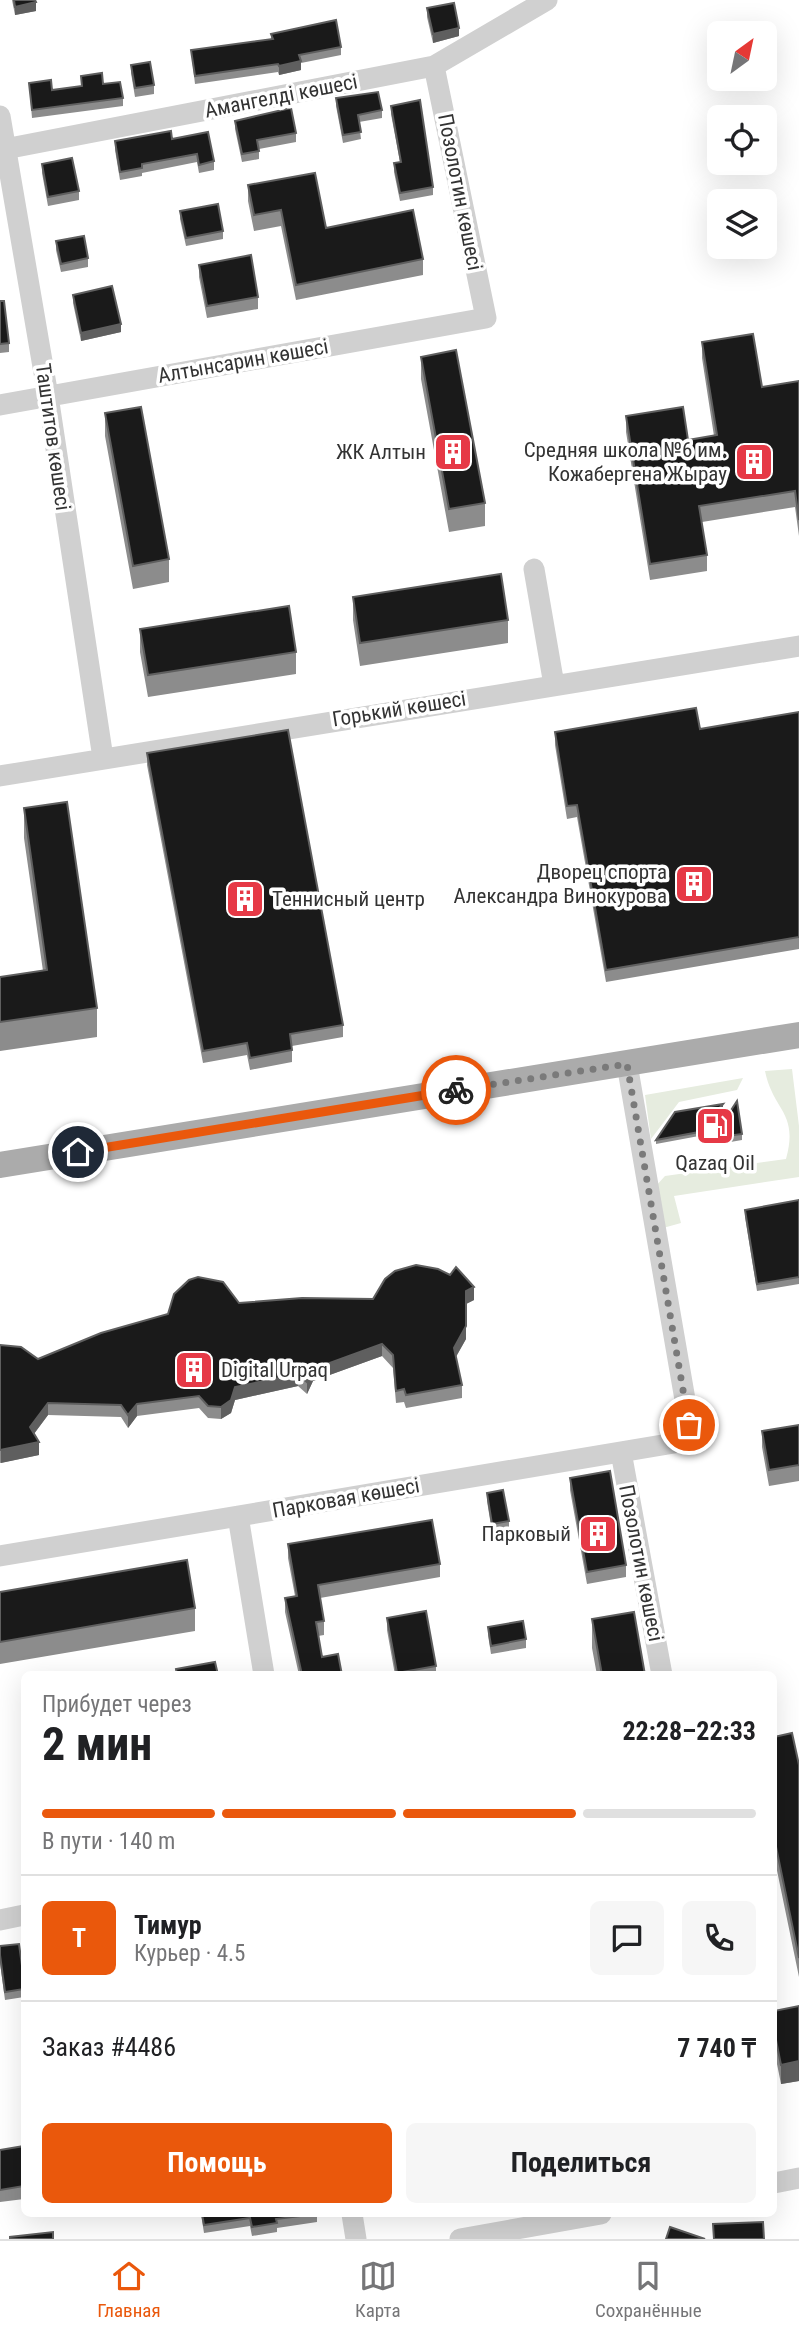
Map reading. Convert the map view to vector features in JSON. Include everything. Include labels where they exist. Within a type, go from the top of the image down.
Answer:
[{"type":"main road","points":[[0,1165],[799,1035]]},
{"type":"street","name":"Амангелді көшесі","points":[[3,149],[434,66],[547,0]]},
{"type":"street","name":"Позолотин көшесі","points":[[434,66],[486,318]]},
{"type":"street","name":"Таштитов көшесі","points":[[0,117],[3,149],[48,396],[103,758]]},
{"type":"street","name":"Алтынсарин көшесі","points":[[0,405],[486,318]]},
{"type":"street","points":[[534,569],[554,685]]},
{"type":"street","name":"Горький көшесі","points":[[0,776],[799,646]]},
{"type":"street","name":"Парковая көшесі","points":[[0,1556],[692,1440],[627,1064]]},
{"type":"street","name":"Позолотин көшесі","points":[[621,1452],[662,1671]]},
{"type":"street","points":[[238,1516],[263,1671]]},
{"type":"street","points":[[0,1920],[21,1916]]},
{"type":"street","points":[[777,2182],[799,2178]]},
{"type":"street","points":[[352,2217],[356,2239]]},
{"type":"street","points":[[460,2239],[584,2217]]},
{"type":"shaded area","points":[[792,1069],[799,1126],[799,1177],[674,1196],[681,1223],[663,1228],[655,1187],[665,1176],[786,1159],[789,1143],[787,1121],[773,1095],[765,1071]]},
{"type":"shaded area","points":[[743,1078],[737,1090],[679,1102],[651,1139],[645,1095]]},
{"type":"building","points":[[14,0],[35,0],[36,2],[15,7]]},
{"type":"building","points":[[454,3],[459,28],[433,34],[427,8]]},
{"type":"building","points":[[336,20],[341,47],[299,55],[301,61],[279,66],[278,64],[195,76],[191,50],[273,39],[271,34]]},
{"type":"building","points":[[150,62],[154,85],[135,88],[131,65]]},
{"type":"building","points":[[102,73],[103,84],[120,82],[123,98],[32,110],[29,83],[51,80],[52,90],[82,86],[81,76]]},
{"type":"building","points":[[378,92],[382,110],[358,115],[361,132],[343,135],[336,98]]},
{"type":"building","points":[[420,100],[433,187],[400,193],[394,163],[401,162],[391,106]]},
{"type":"building","points":[[291,108],[296,133],[257,140],[259,151],[242,154],[235,121]]},
{"type":"building","points":[[171,131],[172,139],[208,132],[214,161],[199,165],[197,154],[142,164],[142,168],[120,172],[115,141]]},
{"type":"building","points":[[72,158],[79,191],[48,197],[42,164]]},
{"type":"building","points":[[315,173],[326,228],[413,210],[423,259],[296,285],[281,210],[254,215],[248,185]]},
{"type":"building","points":[[218,204],[223,231],[186,238],[180,211]]},
{"type":"building","points":[[84,236],[88,258],[61,264],[56,241]]},
{"type":"building","points":[[251,255],[258,297],[207,306],[199,265]]},
{"type":"building","points":[[112,286],[121,324],[81,333],[73,295]]},
{"type":"building","points":[[0,301],[4,301],[9,343],[0,344]]},
{"type":"building","name":"Средняя школа №6 им. Кожабергена Жырау","points":[[753,334],[762,387],[799,381],[799,520],[795,491],[699,506],[707,555],[650,564],[626,416],[683,407],[688,440],[717,435],[702,342]]},
{"type":"building","name":"ЖК Алтын","points":[[456,350],[485,503],[449,509],[421,357]]},
{"type":"building","points":[[141,407],[169,559],[133,566],[105,413]]},
{"type":"building","points":[[501,574],[508,620],[360,643],[353,597]]},
{"type":"building","points":[[289,606],[296,652],[148,675],[140,629]]},
{"type":"building","name":"Дворец спорта Александра Винокурова","points":[[696,708],[700,729],[799,712],[799,937],[606,970],[577,805],[567,806],[555,732]]},
{"type":"building","name":"Теннисный центр","points":[[288,730],[343,1025],[290,1034],[292,1050],[250,1058],[247,1043],[203,1051],[147,753]]},
{"type":"building","points":[[67,802],[97,1008],[0,1022],[0,977],[47,970],[24,808]]},
{"type":"building","points":[[737,1101],[742,1134],[713,1138]]},
{"type":"building","points":[[723,1104],[699,1132],[656,1140],[675,1112]]},
{"type":"building","points":[[799,1200],[799,1277],[757,1284],[745,1210]]},
{"type":"building","name":"Digital Urpaq","points":[[416,1265],[438,1269],[450,1275],[456,1267],[474,1287],[466,1291],[466,1326],[454,1348],[462,1385],[406,1395],[404,1389],[396,1391],[393,1355],[382,1344],[313,1369],[307,1382],[298,1374],[235,1387],[231,1400],[221,1407],[208,1406],[199,1396],[137,1404],[128,1415],[121,1405],[48,1403],[30,1427],[39,1442],[0,1450],[0,1345],[21,1347],[38,1359],[101,1333],[168,1314],[174,1294],[189,1280],[198,1277],[223,1282],[239,1303],[302,1298],[373,1299],[385,1279],[395,1271]]},
{"type":"building","points":[[799,1425],[799,1465],[769,1470],[762,1431]]},
{"type":"building","name":"Парковый","points":[[610,1471],[626,1565],[587,1572],[570,1478]]},
{"type":"building","points":[[503,1490],[509,1521],[492,1524],[487,1493]]},
{"type":"building","points":[[432,1520],[440,1564],[318,1585],[324,1621],[316,1622],[322,1657],[338,1654],[341,1671],[301,1671],[285,1598],[297,1596],[288,1544]]},
{"type":"building","points":[[187,1560],[195,1608],[0,1642],[0,1592]]},
{"type":"building","points":[[426,1611],[436,1666],[397,1671],[387,1618]]},
{"type":"building","points":[[634,1612],[644,1671],[601,1671],[592,1619]]},
{"type":"building","points":[[523,1621],[526,1639],[491,1646],[488,1627]]},
{"type":"building","points":[[215,1662],[217,1671],[176,1671]]},
{"type":"building","points":[[792,1733],[799,1765],[799,1958],[777,1852],[777,1736]]},
{"type":"building","points":[[19,1944],[21,1989],[5,1992],[0,1946]]},
{"type":"building","points":[[799,2006],[799,2061],[781,2065],[777,2045],[777,2010]]},
{"type":"building","points":[[21,2146],[21,2186],[0,2190],[0,2150]]},
{"type":"building","points":[[203,2217],[292,2217],[276,2219],[277,2223],[252,2227],[250,2218],[204,2225]]},
{"type":"building","points":[[763,2222],[764,2239],[714,2239],[713,2224]]},
{"type":"building","points":[[670,2227],[705,2239],[666,2239]]},
{"type":"building","points":[[53,2232],[53,2239],[10,2239],[10,2237]]},
{"type":"way so far","points":[[456,1090],[627,1064],[689,1425]]},
{"type":"place","name":"ЖК Алтын","points":[[453,452]]},
{"type":"place","name":"Средняя школа №6 им. Кожабергена Жырау","points":[[754,462]]},
{"type":"place","name":"Дворец спорта Александра Винокурова","points":[[694,884]]},
{"type":"place","name":"Теннисный центр","points":[[245,899]]},
{"type":"place","name":"Qazaq Oil","points":[[715,1126]]},
{"type":"place","name":"Digital Urpaq","points":[[194,1370]]},
{"type":"place","name":"Парковый","points":[[598,1534]]},
{"type":"route","points":[[78,1152],[456,1090]]}]
